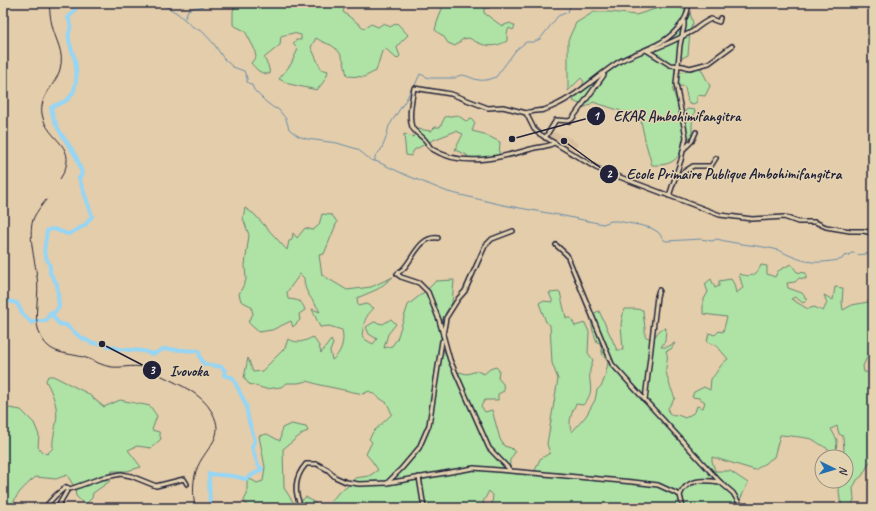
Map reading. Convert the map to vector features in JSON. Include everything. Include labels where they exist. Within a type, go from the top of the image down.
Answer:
[{"type":"street","points":[[669,196],[676,177],[686,137],[676,89],[677,66],[688,3]]},
{"type":"street","points":[[646,50],[653,49],[682,37],[703,22],[711,19],[719,22],[720,18]]},
{"type":"street","points":[[554,143],[547,148],[540,147],[515,154],[467,160],[444,155],[431,149],[425,140],[414,132],[410,119],[414,88],[451,94],[488,108],[503,108],[526,113],[544,110],[576,92],[618,62],[662,42],[684,21]]},
{"type":"street","points":[[646,50],[665,64],[690,68],[709,63],[732,46]]},
{"type":"street","points":[[545,138],[556,120],[569,121],[572,119],[606,71]]},
{"type":"street","points":[[526,113],[534,129],[545,138],[596,168],[720,215],[752,219],[784,217],[798,222],[815,222],[826,227],[873,233]]},
{"type":"street","points":[[684,149],[692,141],[696,132]]},
{"type":"street","points":[[676,177],[693,166],[711,166],[716,158]]},
{"type":"street","points":[[387,483],[419,448],[429,425],[446,318],[465,291],[485,246],[492,239],[513,231]]},
{"type":"street","points":[[438,238],[428,239],[423,242],[405,267],[397,274],[401,277],[419,283],[428,292],[439,320],[450,360],[489,448],[511,471]]},
{"type":"street","points":[[556,245],[567,255],[612,364],[720,482],[734,493],[742,508]]},
{"type":"street","points":[[645,400],[659,290]]},
{"type":"street","points":[[302,508],[298,501],[295,485],[299,471],[306,464],[317,464],[328,470],[335,477],[346,482],[359,484],[387,483],[474,468],[658,485],[680,496]]},
{"type":"street","points":[[44,508],[56,494],[66,488],[70,489],[101,478],[121,474],[131,476],[156,486],[184,478],[187,484]]},
{"type":"street","points":[[419,477],[424,508]]},
{"type":"street","points":[[683,508],[680,496],[682,490],[689,484],[702,480],[720,482]]},
{"type":"street","points":[[57,508],[68,490],[66,488]]},
{"type":"shaded area","points":[[550,131],[571,138],[578,144],[575,150],[548,139],[547,137]]},
{"type":"green space","points":[[236,3],[346,3],[343,12],[364,28],[371,24],[378,27],[384,23],[390,27],[397,23],[408,35],[397,48],[400,56],[397,59],[386,49],[382,51],[376,71],[364,77],[347,76],[343,59],[339,51],[331,45],[316,38],[311,47],[321,69],[328,71],[325,79],[317,90],[289,84],[279,79],[291,64],[298,49],[293,44],[296,40],[301,40],[301,35],[293,33],[281,36],[280,45],[264,58],[268,65],[270,74],[261,72],[255,68],[251,63],[256,57],[254,48],[245,31],[233,25],[233,11]]},
{"type":"green space","points":[[443,3],[496,3],[489,8],[484,8],[484,13],[502,26],[510,23],[515,26],[513,30],[509,28],[507,33],[507,41],[497,45],[483,45],[469,38],[463,39],[455,46],[448,43],[444,37],[435,30]]},
{"type":"green space","points":[[667,3],[671,3],[690,13],[693,23],[690,30],[688,55],[678,60],[674,74],[700,67],[710,86],[705,96],[698,95],[697,102],[693,104],[688,102],[685,87],[682,86],[672,88],[682,116],[687,109],[695,110],[692,124],[692,138],[687,138],[679,156],[671,162],[660,165],[652,165],[640,117],[593,102],[586,107],[573,101],[584,82],[581,78],[568,91],[568,40],[576,23],[594,12],[636,15],[655,9]]},
{"type":"green space","points":[[457,115],[466,121],[472,119],[475,123],[472,131],[484,134],[500,142],[499,156],[467,160],[467,155],[455,150],[463,134],[456,131],[433,140],[414,150],[411,156],[406,155],[404,134],[413,137],[418,129],[431,131],[435,127],[440,127],[445,117]]},
{"type":"green space","points":[[245,208],[254,214],[287,250],[289,241],[292,240],[293,233],[297,238],[305,228],[313,230],[319,225],[322,214],[332,215],[337,222],[324,254],[319,255],[322,275],[347,290],[371,287],[393,277],[378,289],[357,298],[358,306],[366,304],[374,308],[366,318],[364,324],[362,336],[366,340],[373,344],[377,339],[369,334],[366,327],[374,322],[383,324],[391,319],[396,324],[388,334],[384,348],[392,346],[397,339],[408,305],[436,281],[454,280],[452,303],[446,312],[441,326],[444,351],[455,377],[459,372],[467,374],[477,371],[484,374],[490,369],[496,367],[499,370],[498,378],[503,384],[504,391],[498,394],[498,400],[485,400],[481,406],[485,412],[492,410],[500,439],[504,446],[511,448],[515,452],[510,460],[509,473],[533,475],[540,459],[550,453],[547,444],[558,379],[552,363],[550,325],[546,322],[539,303],[542,301],[553,302],[549,293],[560,292],[566,318],[571,318],[575,326],[585,323],[589,332],[588,353],[593,360],[590,370],[591,388],[589,396],[583,405],[576,404],[574,407],[570,421],[572,432],[586,416],[595,400],[597,390],[602,385],[606,374],[608,362],[603,356],[600,343],[597,342],[590,315],[599,311],[617,350],[623,350],[621,324],[624,309],[643,310],[645,336],[650,339],[661,329],[666,328],[665,341],[661,347],[667,347],[675,343],[671,349],[666,351],[666,367],[669,384],[675,398],[668,408],[669,413],[674,416],[678,415],[685,418],[695,412],[697,406],[703,408],[705,402],[699,398],[692,397],[694,392],[704,387],[710,390],[711,379],[723,363],[728,359],[717,346],[707,342],[709,333],[715,335],[719,331],[723,332],[727,317],[703,314],[703,301],[708,292],[705,284],[711,279],[715,288],[719,286],[719,281],[731,279],[736,293],[743,288],[739,274],[749,276],[755,274],[761,265],[767,266],[767,274],[775,277],[778,271],[791,264],[797,272],[806,273],[806,279],[799,278],[795,282],[787,283],[788,288],[802,293],[807,300],[803,303],[795,297],[791,299],[808,309],[814,307],[823,311],[827,303],[824,295],[833,300],[835,287],[843,288],[843,310],[852,305],[873,301],[873,330],[868,355],[863,366],[864,372],[873,373],[872,458],[862,476],[857,480],[854,486],[854,449],[844,449],[843,436],[839,434],[837,426],[831,429],[837,440],[836,449],[829,449],[812,439],[780,435],[774,457],[755,470],[712,457],[715,471],[730,471],[748,483],[736,508],[494,508],[492,504],[493,495],[489,491],[483,502],[484,508],[325,508],[338,493],[347,487],[355,478],[369,476],[378,470],[366,454],[372,442],[369,439],[373,432],[392,414],[387,403],[369,391],[363,394],[307,381],[287,383],[281,387],[266,389],[249,384],[244,378],[248,358],[253,372],[262,371],[285,348],[288,339],[295,342],[300,342],[313,337],[319,346],[321,353],[331,340],[333,344],[330,351],[332,360],[342,347],[343,334],[342,330],[329,326],[320,327],[312,309],[320,312],[307,292],[304,278],[300,274],[287,292],[288,299],[299,301],[305,310],[299,314],[300,320],[293,327],[291,321],[272,330],[259,332],[248,322],[253,314],[251,306],[241,301],[239,294],[246,280],[245,265],[249,235],[243,218]]},
{"type":"green space","points":[[48,376],[53,376],[87,393],[104,407],[120,400],[150,406],[157,416],[152,430],[159,432],[161,439],[151,448],[137,446],[128,450],[141,467],[127,471],[112,471],[110,481],[93,493],[92,498],[85,505],[76,496],[75,488],[67,475],[56,479],[36,477],[23,488],[15,499],[14,502],[25,508],[3,508],[3,407],[21,410],[34,423],[39,435],[38,447],[42,452],[47,454],[53,448],[57,418],[55,402],[46,381]]},
{"type":"green space","points":[[291,424],[306,427],[308,431],[303,433],[283,449],[284,488],[297,508],[250,508],[244,500],[247,495],[247,481],[250,479],[257,483],[263,481],[265,467],[259,436],[267,434],[280,441],[282,428]]},
{"type":"green space","points":[[839,489],[853,489],[854,500],[850,508],[844,508],[840,500]]},
{"type":"green space","points":[[306,497],[315,503],[319,508],[302,508],[301,501]]},
{"type":"waterway","points":[[73,3],[75,10],[68,18],[70,22],[69,39],[76,65],[74,91],[64,102],[51,108],[54,121],[78,160],[82,174],[79,178],[92,216],[85,225],[69,234],[55,229],[47,231],[44,252],[50,266],[50,273],[57,284],[59,307],[52,315],[59,324],[66,325],[80,337],[92,343],[153,354],[164,349],[199,351],[200,357],[204,364],[222,367],[225,371],[224,375],[233,378],[246,405],[249,422],[255,440],[252,447],[258,465],[262,469],[246,479],[233,476],[209,474],[210,508]]},
{"type":"waterway","points":[[160,3],[177,13],[193,27],[203,32],[214,44],[224,59],[233,67],[244,71],[247,82],[252,85],[254,90],[266,102],[278,109],[286,119],[289,129],[298,136],[307,139],[337,143],[357,149],[371,160],[448,192],[503,205],[603,224],[611,221],[617,221],[639,225],[651,228],[658,232],[666,241],[701,239],[712,241],[717,239],[781,251],[798,259],[809,262],[839,260],[851,253],[855,253],[857,255],[873,253]]},
{"type":"waterway","points":[[185,18],[188,10],[208,3]]},
{"type":"waterway","points":[[375,161],[375,156],[381,150],[389,126],[411,89],[415,85],[420,74],[429,78],[455,78],[464,75],[476,79],[488,80],[496,77],[516,50],[526,42],[533,42],[540,39],[558,16],[568,12],[571,3]]},
{"type":"waterway","points":[[3,300],[17,303],[22,313],[32,323],[34,321],[46,321],[50,313],[52,313]]},
{"type":"railway","points":[[49,3],[51,22],[59,46],[61,63],[58,75],[45,96],[42,114],[45,123],[61,144],[67,158],[66,168],[60,179]]},
{"type":"railway","points":[[46,200],[34,217],[31,231],[38,284],[37,325],[39,332],[43,340],[54,350],[89,359],[103,365],[116,367],[134,366],[151,370],[191,391],[208,405],[216,421],[217,428],[214,441],[196,471],[194,487],[195,508]]},
{"type":"place","name":"EKAR Ambohimifangitra","points":[[512,139]]},
{"type":"place","name":"Ecole Primaire Publique Ambohimifangitra","points":[[564,141]]},
{"type":"place","name":"Ivovoka","points":[[102,344]]}]
